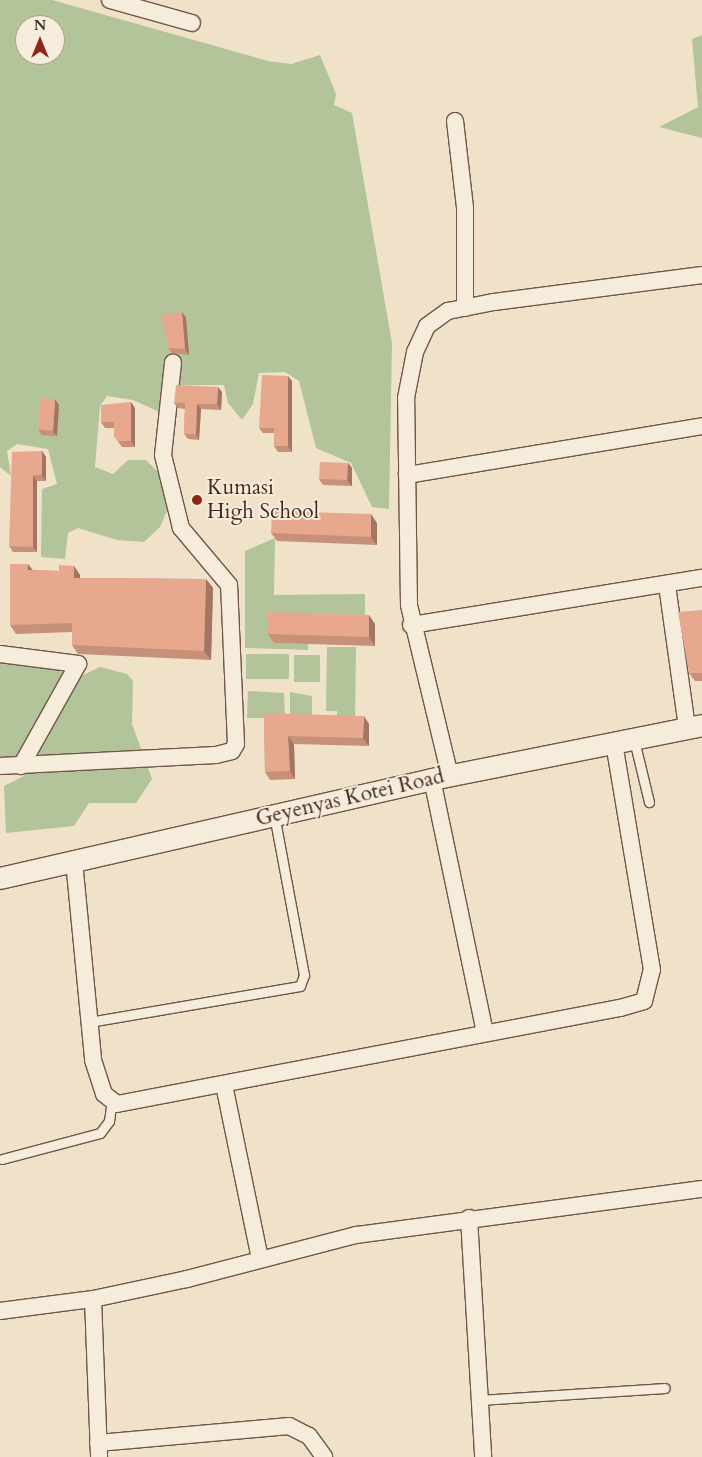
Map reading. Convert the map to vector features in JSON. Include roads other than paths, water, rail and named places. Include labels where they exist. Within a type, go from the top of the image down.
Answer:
[{"type":"street","points":[[110,0],[192,24]]},
{"type":"street","points":[[455,121],[465,208],[465,308]]},
{"type":"street","points":[[484,1033],[441,777],[411,625],[406,398],[415,352],[427,326],[448,312],[465,308],[702,275]]},
{"type":"street","points":[[0,766],[216,755],[232,751],[236,744],[229,585],[181,528],[163,454],[173,363]]},
{"type":"street","points":[[407,475],[702,426]]},
{"type":"street","points":[[411,625],[702,578]]},
{"type":"street","points":[[667,585],[695,726]]},
{"type":"street","points":[[0,654],[78,664],[21,766]]},
{"type":"street","name":"Geyenyas Kotei Road","points":[[0,878],[441,777],[624,742],[695,726]]},
{"type":"street","points":[[74,861],[93,1060],[104,1094],[112,1100],[138,1102],[620,1008],[644,1001],[651,987],[624,742]]},
{"type":"street","points":[[224,1085],[260,1259]]},
{"type":"street","points":[[0,1311],[93,1299],[356,1235],[469,1218],[702,1189]]},
{"type":"street","points":[[469,1218],[482,1457]]},
{"type":"street","points":[[93,1299],[99,1450],[289,1426],[309,1436],[324,1457]]},
{"type":"lane","points":[[624,742],[648,802]]},
{"type":"lane","points":[[89,1022],[300,986],[304,976],[274,815]]},
{"type":"lane","points":[[2,1158],[100,1132],[109,1121],[112,1100]]},
{"type":"lane","points":[[480,1400],[665,1388]]},
{"type":"place","name":"Kumasi High School","points":[[197,500]]}]
